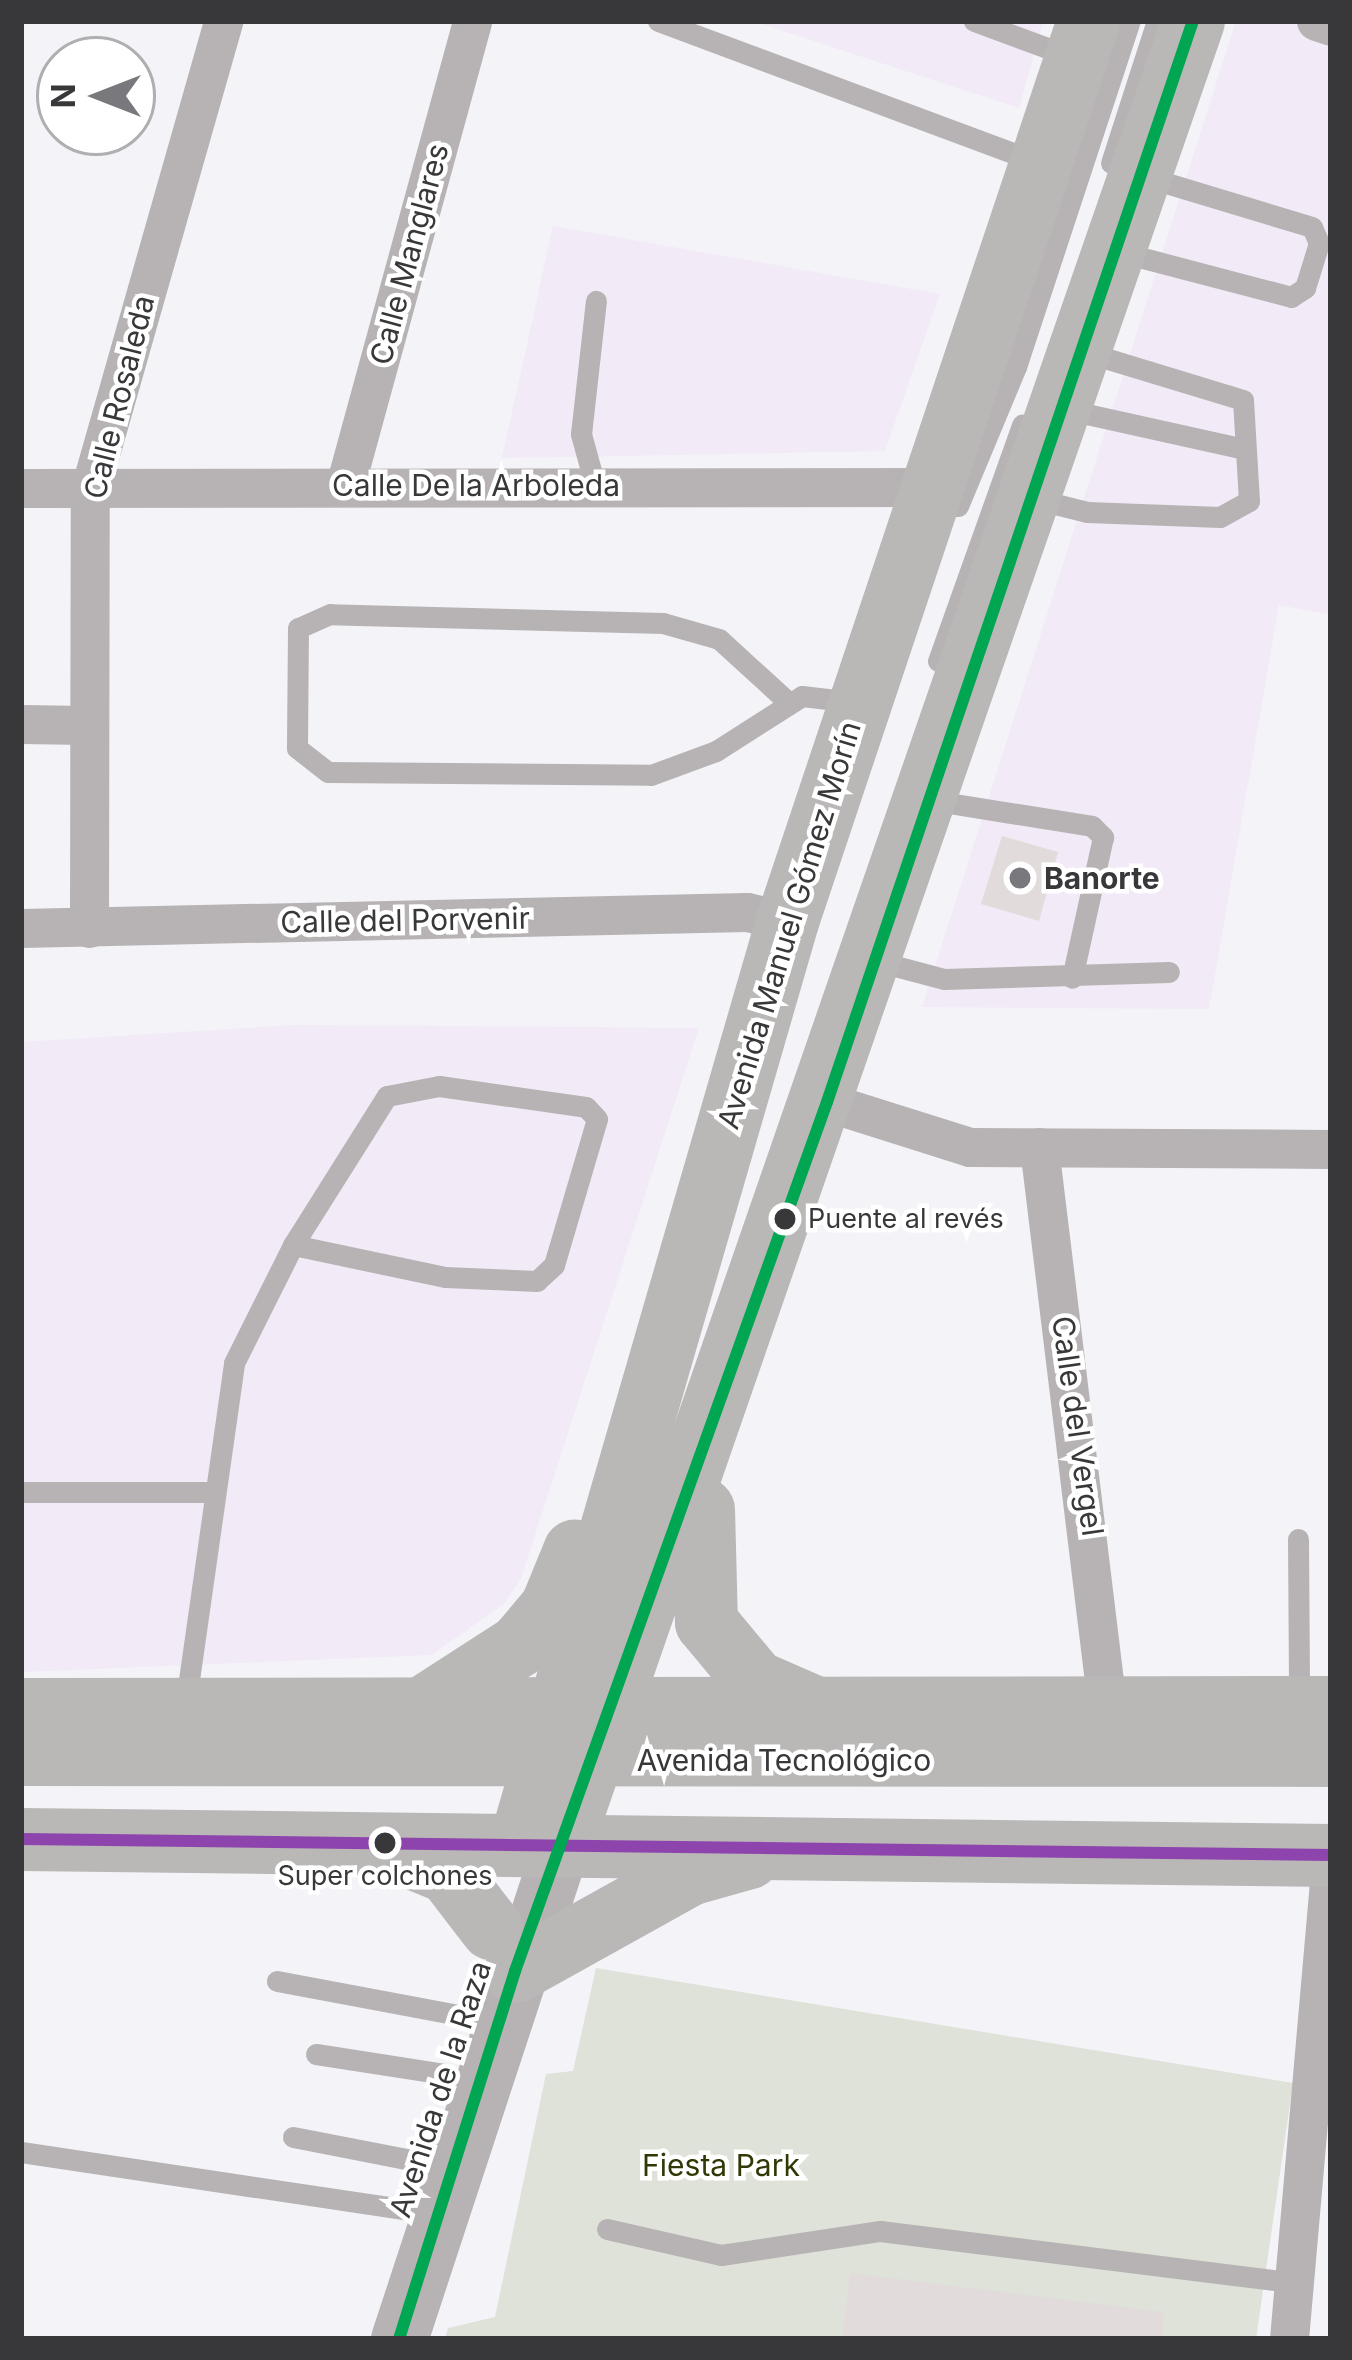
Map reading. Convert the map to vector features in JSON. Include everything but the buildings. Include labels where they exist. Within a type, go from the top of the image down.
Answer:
[{"type":"main road","name":"Avenida Manuel Gómez Morín","points":[[520,1839],[608,1708],[698,1468],[876,961],[977,515],[1032,377],[1113,250],[1193,21]]},
{"type":"main road","name":"Avenida Manuel Gómez Morín","points":[[608,1708],[615,1498],[787,921],[858,703],[977,515],[1032,377],[1041,164],[1082,40]]},
{"type":"main road","points":[[698,1468],[706,1622],[755,1681],[814,1706]]},
{"type":"main road","points":[[420,1709],[519,1645],[615,1498]]},
{"type":"main road","points":[[21,1708],[1107,1706],[1320,1723]]},
{"type":"main road","points":[[484,1708],[512,1762],[506,1796],[520,1839]]},
{"type":"main road","points":[[608,1708],[608,1768],[640,1839]]},
{"type":"main road","name":"Avenida Tecnológico","points":[[21,1754],[1320,1723]]},
{"type":"main road","name":"Avenida Tecnológico","points":[[21,1796],[1331,1798]]},
{"type":"main road","points":[[21,1839],[374,1843],[640,1839],[1331,1858]]},
{"type":"main road","name":"Avenida de la Raza","points":[[360,2339],[419,2193],[503,1950],[520,1839]]},
{"type":"main road","points":[[374,1843],[448,1872],[503,1950],[688,1874],[788,1846]]},
{"type":"main road","name":"Avenida de la Raza","points":[[399,2339],[419,2193],[445,2074],[464,2016],[503,1950]]},
{"type":"street","name":"Calle Rosaleda","points":[[89,928],[86,725],[91,489],[223,21]]},
{"type":"street","name":"Calle Manglares","points":[[346,486],[472,21]]},
{"type":"street","points":[[1316,21],[1331,26]]},
{"type":"street","name":"Calle De la Arboleda","points":[[21,488],[595,485],[977,515]]},
{"type":"street","points":[[21,724],[86,725]]},
{"type":"street","name":"Calle del Porvenir","points":[[21,928],[747,912],[787,921]]},
{"type":"street","points":[[827,1102],[970,1147],[1331,1149]]},
{"type":"street","name":"Calle del Vergel","points":[[1040,1148],[1107,1706]]},
{"type":"street","points":[[1289,2339],[1322,2079],[1331,1858]]},
{"type":"lane","points":[[658,21],[1041,164]]},
{"type":"lane","points":[[974,21],[1082,40]]},
{"type":"lane","points":[[1032,377],[1130,21]]},
{"type":"lane","points":[[1032,377],[1157,21]]},
{"type":"lane","points":[[1113,250],[1291,297],[1305,288],[1319,243],[1312,227],[1139,175]]},
{"type":"lane","points":[[595,485],[581,434],[596,301]]},
{"type":"lane","points":[[1032,377],[1245,449]]},
{"type":"lane","points":[[928,694],[977,515],[1087,512],[1220,517],[1249,501],[1243,400],[1231,390],[1032,377]]},
{"type":"lane","points":[[787,921],[856,786],[929,584]]},
{"type":"lane","points":[[788,702],[719,639],[663,623],[329,614],[298,628],[297,748],[328,772],[651,775],[716,751],[788,702],[858,703]]},
{"type":"lane","points":[[827,1102],[840,966],[914,793],[1092,826],[1103,837],[1072,979]]},
{"type":"lane","points":[[876,961],[944,979],[1072,979],[1169,972]]},
{"type":"lane","points":[[186,1707],[209,1492],[234,1363],[293,1245],[397,1088],[586,1106],[597,1119],[554,1265],[537,1281],[445,1277],[293,1245]]},
{"type":"lane","points":[[21,1492],[209,1492]]},
{"type":"lane","points":[[1298,1539],[1320,1723]]},
{"type":"lane","points":[[277,1981],[464,2016]]},
{"type":"lane","points":[[316,2054],[445,2074]]},
{"type":"lane","points":[[292,2137],[419,2193]]},
{"type":"lane","points":[[21,2152],[419,2193]]},
{"type":"lane","points":[[607,2229],[721,2255],[880,2231],[1177,2259],[1297,2283]]},
{"type":"shaded area","points":[[753,21],[1043,21],[1019,108]]},
{"type":"shaded area","points":[[1236,21],[1331,21],[1331,615],[1279,605],[1209,1009],[922,1007]]},
{"type":"shaded area","points":[[553,226],[940,294],[885,451],[502,458]]},
{"type":"shaded area","points":[[296,1025],[699,1028],[521,1578],[504,1604],[431,1655],[21,1672],[21,1042]]},
{"type":"green space","name":"Fiesta Park","points":[[596,1968],[1293,2083],[1256,2339],[445,2339],[448,2328],[495,2317],[546,2074],[573,2071]]},
{"type":"transit line","points":[[399,2339],[515,1971],[827,1102],[1193,21]]},
{"type":"transit line","points":[[21,1839],[1331,1855]]},
{"type":"place","name":"Banorte","points":[[1020,878]]},
{"type":"place","name":"Puente al revés","points":[[785,1219]]},
{"type":"place","name":"Super colchones","points":[[385,1843]]}]
